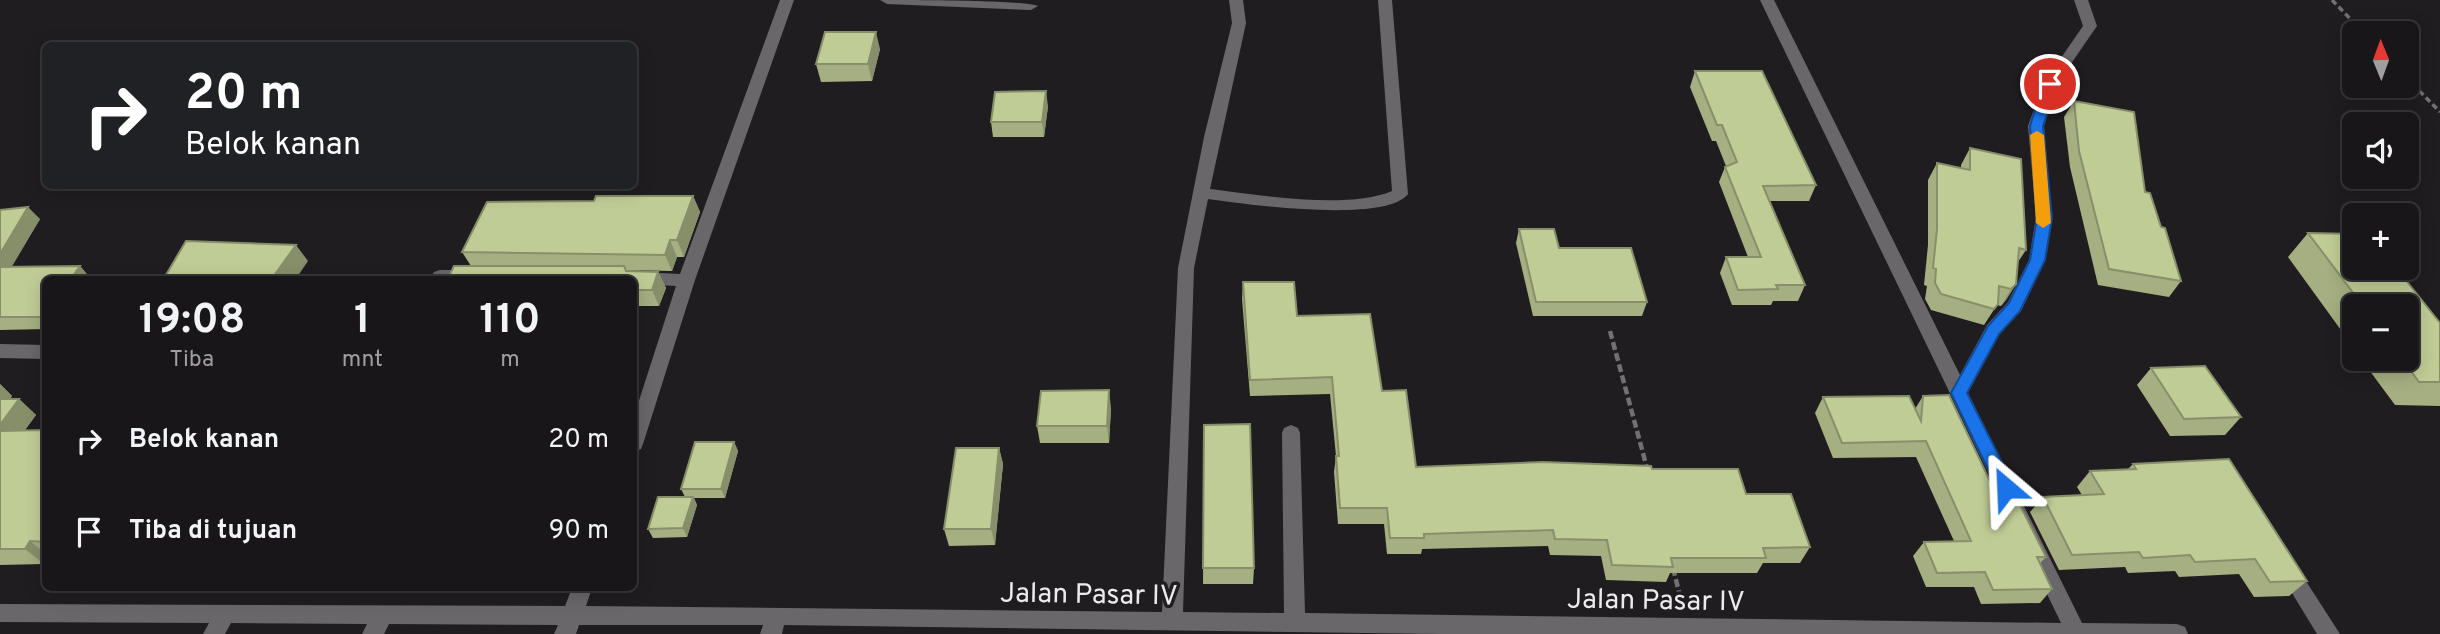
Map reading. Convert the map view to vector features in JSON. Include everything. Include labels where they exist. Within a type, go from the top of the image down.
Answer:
[{"type":"street","points":[[637,435],[686,280],[787,0]]},
{"type":"street","points":[[887,0],[1031,6]]},
{"type":"street","points":[[1172,622],[1186,268],[1200,193],[1239,23],[1236,0]]},
{"type":"street","points":[[1200,193],[1336,204],[1377,203],[1392,200],[1400,194],[1385,0]]},
{"type":"street","points":[[1767,0],[2076,632]]},
{"type":"street","points":[[1959,393],[1993,330],[2015,306],[2037,260],[2044,218],[2036,126],[2050,84],[2090,26],[2081,0]]},
{"type":"street","points":[[637,279],[686,280]]},
{"type":"street","points":[[0,351],[42,352]]},
{"type":"street","points":[[1291,433],[1295,622]]},
{"type":"street","points":[[2276,552],[2329,634]]},
{"type":"street","points":[[568,624],[581,591]]},
{"type":"street","name":"Jalan Pasar IV","points":[[0,613],[383,614],[568,624],[901,627],[1295,622],[1748,631],[2177,634]]},
{"type":"street","points":[[373,634],[383,614]]},
{"type":"street","points":[[214,634],[225,615]]},
{"type":"path","points":[[2332,0],[2352,21]]},
{"type":"path","points":[[2419,91],[2440,113]]},
{"type":"path","points":[[1610,331],[1650,480]]},
{"type":"path","points":[[1671,561],[1689,628]]},
{"type":"building","points":[[825,32],[876,32],[868,64],[816,64]]},
{"type":"building","points":[[1695,71],[1762,71],[1816,185],[1763,186],[1805,285],[1776,285],[1778,289],[1738,290],[1726,257],[1761,257],[1725,167],[1737,162],[1722,125],[1717,125]]},
{"type":"building","points":[[1046,91],[1042,122],[991,122],[995,92]]},
{"type":"building","points":[[2074,101],[2134,112],[2145,192],[2150,193],[2161,227],[2165,228],[2181,281],[2109,269],[2079,151]]},
{"type":"building","points":[[1970,148],[2021,159],[2026,250],[2019,248],[2016,284],[2011,289],[1999,286],[1998,304],[1994,309],[1941,294],[1935,283],[1936,269],[1933,268],[1937,229],[1937,163],[1970,170]]},
{"type":"building","points":[[596,196],[693,196],[677,240],[670,240],[665,255],[462,252],[487,202],[594,201]]},
{"type":"building","points":[[28,207],[0,254],[0,210]]},
{"type":"building","points":[[1519,229],[1554,229],[1559,248],[1631,248],[1647,302],[1536,302]]},
{"type":"building","points":[[2308,233],[2342,234],[2342,278]]},
{"type":"building","points":[[186,241],[296,245],[274,276],[165,276]]},
{"type":"building","points":[[80,266],[73,276],[42,276],[41,317],[0,317],[0,267]]},
{"type":"building","points":[[454,266],[624,266],[626,271],[658,272],[652,290],[637,290],[637,276],[449,276]]},
{"type":"building","points":[[2343,280],[2406,280],[2417,294],[2354,294]]},
{"type":"building","points":[[1243,282],[1294,282],[1297,316],[1370,314],[1382,391],[1406,390],[1416,467],[1543,462],[1651,466],[1652,469],[1738,469],[1746,494],[1791,494],[1810,547],[1763,548],[1766,558],[1671,558],[1673,567],[1612,565],[1607,540],[1555,539],[1553,530],[1424,534],[1424,538],[1390,538],[1387,508],[1340,508],[1336,456],[1339,456],[1332,377],[1250,380]]},
{"type":"building","points":[[2419,297],[2440,323],[2440,382],[2419,382],[2411,371],[2419,371]]},
{"type":"building","points":[[2205,366],[2241,417],[2184,419],[2151,368]]},
{"type":"building","points":[[1109,390],[1107,426],[1037,426],[1041,391]]},
{"type":"building","points":[[1949,395],[1999,500],[2017,499],[2046,557],[2037,557],[2052,589],[1993,590],[1985,572],[1937,573],[1924,542],[1971,541],[1926,441],[1842,443],[1823,397],[1909,396],[1921,421],[1923,396]]},
{"type":"building","points":[[0,399],[19,399],[0,425]]},
{"type":"building","points":[[1250,424],[1254,568],[1203,568],[1204,425]]},
{"type":"building","points":[[42,430],[42,542],[30,541],[25,549],[0,549],[0,431]]},
{"type":"building","points":[[695,442],[734,442],[721,489],[681,489]]},
{"type":"building","points":[[956,448],[999,448],[991,529],[944,529]]},
{"type":"building","points":[[2229,459],[2307,581],[2270,582],[2255,559],[2195,562],[2190,555],[2143,558],[2139,552],[2072,555],[2043,497],[2104,494],[2090,471],[2136,469],[2133,464]]},
{"type":"building","points":[[658,497],[693,497],[683,528],[648,529]]},
{"type":"slow traffic","points":[[2037,135],[2043,223]]},
{"type":"route","points":[[2006,488],[1959,393],[1993,330],[2015,306],[2037,260],[2044,218],[2036,126],[2050,84]]}]
